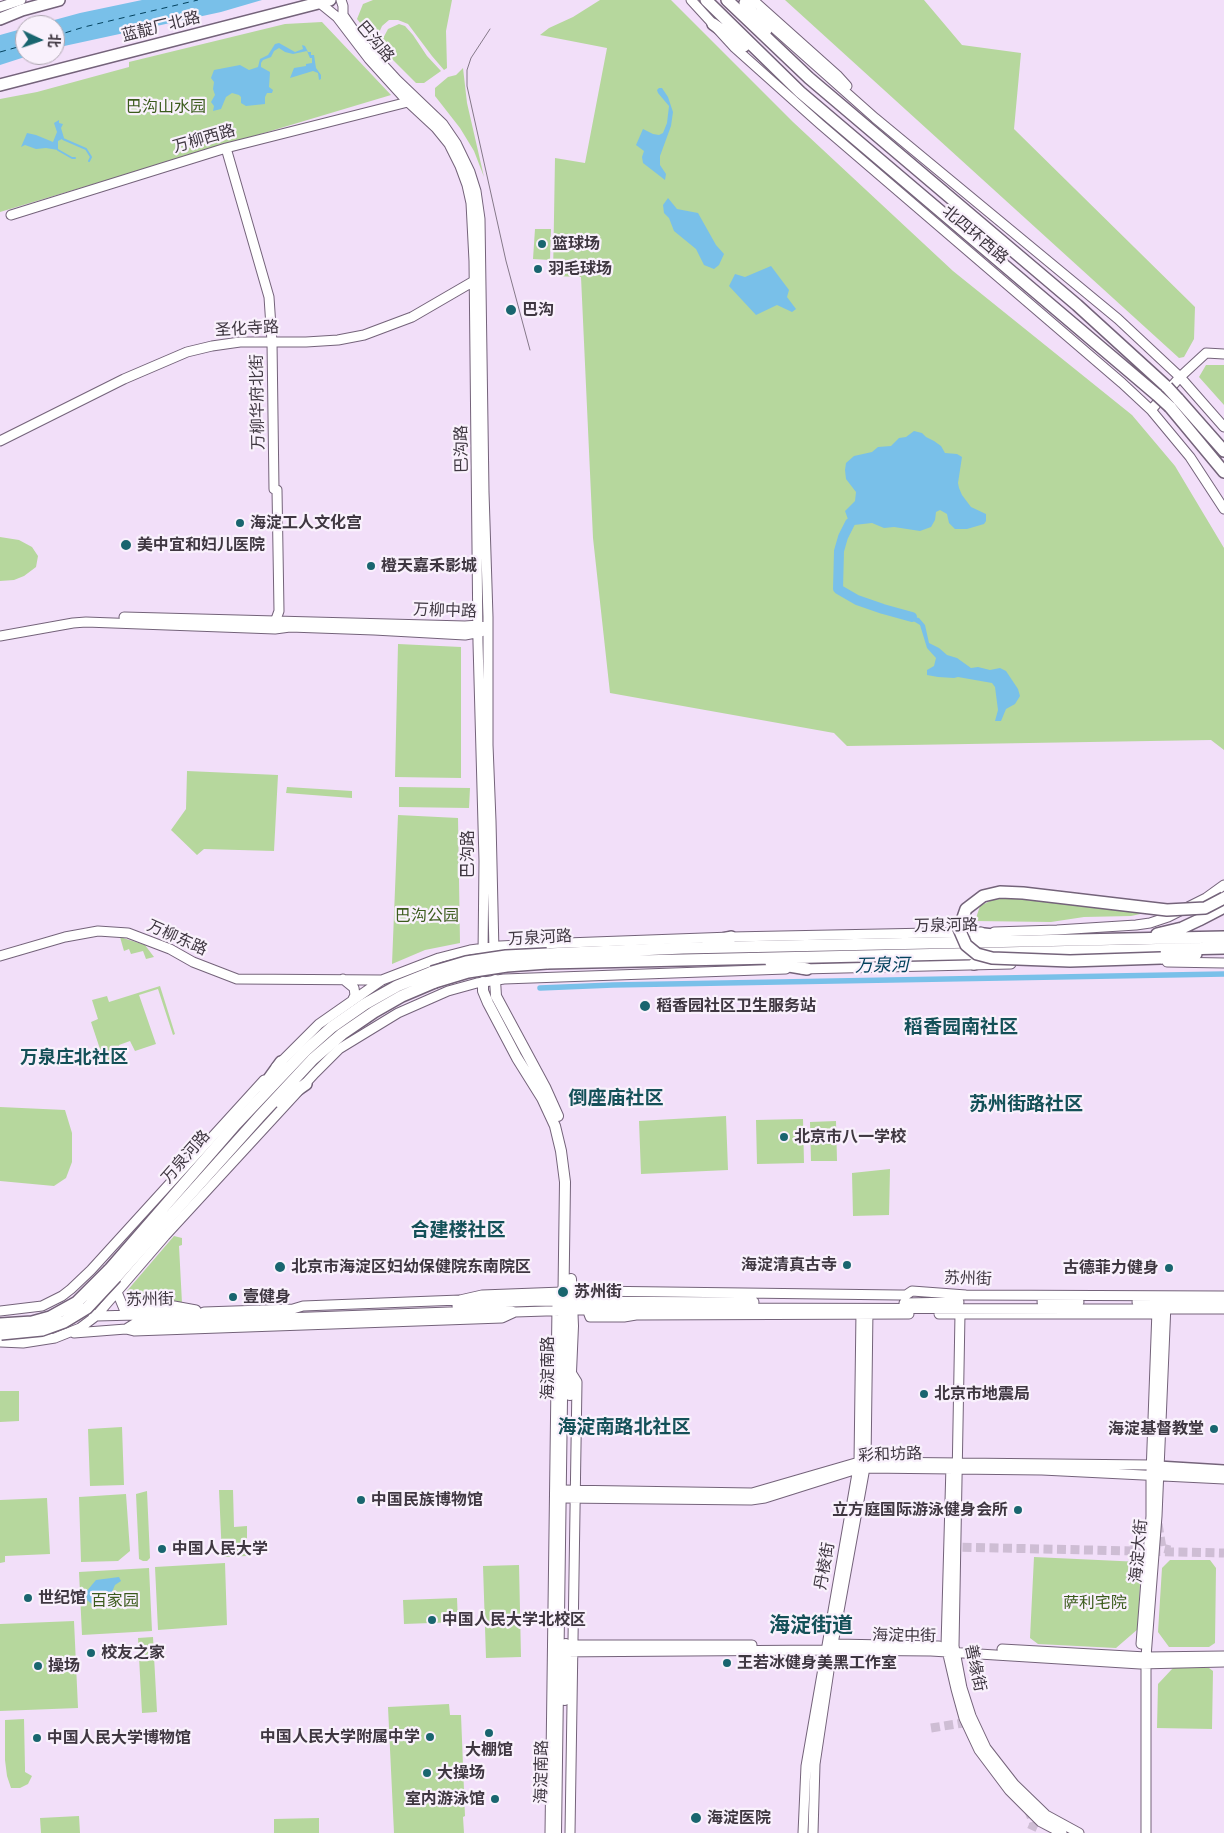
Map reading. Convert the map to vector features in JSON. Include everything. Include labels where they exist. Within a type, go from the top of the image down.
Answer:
[{"type":"highway","points":[[0,19],[22,10],[59,0]]},
{"type":"highway","name":"北四环西路","points":[[706,0],[800,92],[1157,396],[1174,403],[1224,451]]},
{"type":"highway","name":"北四环西路","points":[[727,0],[809,78],[1077,305],[1167,387],[1174,403],[1224,472]]},
{"type":"highway","points":[[747,1],[788,59]]},
{"type":"highway","name":"蓝靛厂北路","points":[[0,85],[326,2]]},
{"type":"highway","points":[[713,24],[778,71]]},
{"type":"highway","points":[[1224,898],[1205,908],[1167,910],[1000,892],[983,896],[966,909],[959,928],[966,945],[977,954],[992,958],[1070,961],[1161,958],[1188,956],[1224,948]]},
{"type":"highway","points":[[1129,939],[1182,928],[1224,907]]},
{"type":"highway","points":[[975,932],[1043,941]]},
{"type":"highway","points":[[682,948],[730,937]]},
{"type":"highway","name":"万泉河路","points":[[0,1334],[42,1330],[64,1322],[87,1308],[112,1274],[236,1124],[305,1051],[332,1027],[365,1004],[397,986],[433,977],[547,959],[682,948],[1224,937]]},
{"type":"highway","name":"万泉河路","points":[[547,959],[742,959],[1224,948]]},
{"type":"highway","points":[[974,964],[1027,952]]},
{"type":"highway","points":[[742,959],[807,969]]},
{"type":"highway","name":"万泉河路","points":[[0,1324],[32,1322],[50,1317],[77,1302],[112,1274],[313,1060],[342,1034],[433,977]]},
{"type":"highway","points":[[236,1124],[281,1062]]},
{"type":"highway","points":[[260,1116],[306,1084]]},
{"type":"highway","points":[[1155,1469],[1224,1471]]},
{"type":"main road","name":"海淀南路","points":[[495,980],[496,996],[545,1087],[560,1120],[570,1171],[572,1198],[565,1302],[572,1374],[570,1384],[556,1833]]},
{"type":"main road","name":"海淀南路","points":[[483,982],[483,991],[488,1003],[530,1080],[542,1098],[558,1138],[565,1182],[568,1494]]},
{"type":"main road","name":"海淀南路","points":[[563,1649],[563,1833]]},
{"type":"street","points":[[0,7],[21,0]]},
{"type":"street","name":"巴沟路","points":[[341,0],[343,15],[367,47],[397,80],[443,124],[456,143],[470,172],[476,191],[480,219],[488,628],[488,745],[495,980]]},
{"type":"street","name":"北四环西路","points":[[691,0],[735,48],[820,124],[1151,410],[1190,457],[1224,509]]},
{"type":"street","points":[[747,1],[837,75],[875,118]]},
{"type":"street","name":"北四环西路","points":[[747,1],[875,118],[1118,319],[1180,377],[1224,427]]},
{"type":"street","name":"巴沟路","points":[[326,2],[369,59],[408,102],[436,128],[448,144],[460,166],[467,185],[470,203],[474,281],[478,629],[484,861],[483,982]]},
{"type":"street","name":"万柳西路","points":[[12,214],[226,148],[408,102]]},
{"type":"street","name":"万柳华府北街","points":[[226,148],[269,297],[272,342],[274,489],[277,490],[279,610],[275,625]]},
{"type":"street","name":"圣化寺路","points":[[0,441],[124,379],[187,352],[240,342],[306,342],[338,340],[364,335],[412,317],[474,281]]},
{"type":"street","points":[[1151,410],[1180,377],[1206,354],[1224,354]]},
{"type":"street","name":"万柳中路","points":[[0,631],[78,617],[275,625]]},
{"type":"street","name":"万柳中路","points":[[0,636],[86,622],[275,625],[290,620],[488,628]]},
{"type":"street","name":"万泉河路","points":[[0,1312],[42,1306],[62,1296],[91,1270],[281,1062],[319,1024],[382,980],[439,958],[493,946],[522,944],[730,937],[1057,930],[1136,925],[1168,917],[1206,898],[1224,885]]},
{"type":"street","name":"万柳东路","points":[[0,956],[65,937],[98,931],[128,933],[170,949],[193,962],[237,979],[382,980]]},
{"type":"street","points":[[450,990],[453,971],[494,962],[516,960],[522,944]]},
{"type":"street","points":[[539,944],[539,977]]},
{"type":"street","points":[[439,958],[450,990]]},
{"type":"street","points":[[0,1342],[23,1343],[55,1338],[68,1334],[96,1316],[164,1236],[339,1050],[364,1032],[398,1013],[450,990],[495,980],[539,977],[974,964],[1224,963]]},
{"type":"street","points":[[343,979],[354,988],[355,995],[352,1001]]},
{"type":"street","points":[[91,1270],[117,1292]]},
{"type":"street","name":"苏州街","points":[[68,1334],[126,1329],[134,1324],[173,1322],[472,1310],[505,1310],[515,1312],[565,1302],[906,1295],[912,1291],[966,1295],[1224,1296]]},
{"type":"street","name":"苏州街","points":[[117,1292],[124,1309],[174,1306],[204,1312],[460,1300],[482,1295],[565,1302],[864,1309],[960,1314],[1162,1308],[1224,1302]]},
{"type":"street","points":[[62,1296],[96,1316]]},
{"type":"street","points":[[62,1296],[68,1334]]},
{"type":"street","name":"苏州街","points":[[565,1302],[587,1309],[1224,1309]]},
{"type":"street","name":"海淀南路","points":[[565,1302],[563,1649],[570,1833]]},
{"type":"street","points":[[42,1306],[55,1338]]},
{"type":"street","name":"苏州街","points":[[1162,1308],[1224,1314]]},
{"type":"street","name":"海淀大街","points":[[1140,1833],[1143,1660],[1157,1516],[1155,1469],[1162,1308]]},
{"type":"street","name":"丹棱街","points":[[804,1833],[806,1766],[862,1465],[864,1309]]},
{"type":"street","name":"苏州街","points":[[96,1316],[198,1315],[204,1312]]},
{"type":"street","name":"善缘街","points":[[960,1314],[954,1466],[951,1649],[964,1718],[979,1750],[1009,1790],[1041,1822],[1062,1833]]},
{"type":"street","name":"彩和坊路","points":[[568,1494],[752,1493],[862,1465],[1155,1469],[1224,1466]]},
{"type":"street","name":"彩和坊路","points":[[1155,1469],[1224,1479]]},
{"type":"street","name":"丹棱街","points":[[813,1833],[815,1764],[829,1647]]},
{"type":"street","name":"海淀中街","points":[[563,1649],[829,1647],[951,1649],[1143,1660],[1224,1662]]},
{"type":"street","name":"海淀南路","points":[[550,1833],[563,1649]]},
{"type":"street","name":"善缘街","points":[[951,1649],[971,1716],[986,1748],[1014,1784],[1045,1814],[1079,1833]]},
{"type":"street","name":"海淀中街","points":[[1143,1660],[1224,1656]]},
{"type":"street","name":"海淀大街","points":[[1143,1660],[1146,1833]]},
{"type":"green space","points":[[373,0],[452,0],[446,31],[447,68],[444,70],[408,24],[398,20],[389,20],[382,26],[375,42],[357,19],[363,4]]},
{"type":"green space","points":[[600,0],[671,0],[793,122],[953,271],[1132,415],[1175,466],[1224,548],[1224,750],[1211,740],[847,746],[834,733],[610,693],[593,538],[581,277],[553,276],[555,158],[585,163],[607,48],[540,35],[549,28],[573,17]]},
{"type":"green space","points":[[785,0],[924,0],[962,45],[1021,53],[1014,129],[1195,307],[1194,339],[1184,357],[1179,358]]},
{"type":"green space","name":"巴沟山水园","points":[[322,22],[391,95],[0,212],[0,99],[37,92],[129,67],[129,62],[285,24]]},
{"type":"green space","points":[[399,24],[405,26],[427,56],[441,71],[424,83],[416,83],[379,46],[388,29]]},
{"type":"green space","points":[[463,68],[467,103],[484,177],[474,151],[460,128],[435,96],[435,88],[448,77],[456,75]]},
{"type":"green space","name":"篮球场","points":[[535,229],[551,229],[550,260],[533,259]]},
{"type":"green space","points":[[1206,365],[1224,365],[1224,405],[1199,377]]},
{"type":"green space","points":[[0,537],[19,540],[32,547],[38,556],[36,567],[24,576],[14,580],[0,581]]},
{"type":"green space","points":[[398,644],[461,647],[461,778],[395,777]]},
{"type":"green space","points":[[187,771],[278,775],[274,851],[204,849],[197,855],[171,830],[186,809]]},
{"type":"green space","points":[[287,787],[352,791],[352,798],[286,793]]},
{"type":"green space","points":[[399,787],[470,788],[469,808],[399,807]]},
{"type":"green space","name":"巴沟公园","points":[[398,815],[458,818],[460,943],[425,950],[392,964]]},
{"type":"green space","points":[[1009,898],[1145,913],[1131,916],[1084,917],[1051,922],[975,921],[980,906],[992,900]]},
{"type":"green space","points":[[120,937],[145,945],[154,957],[146,959],[143,951],[131,954],[129,949],[124,951]]},
{"type":"green space","points":[[160,986],[175,1034],[173,1035],[158,989],[139,995],[156,1044],[135,1051],[130,1041],[119,1045],[121,1056],[104,1061],[91,1022],[98,1019],[92,1000],[107,996],[109,1002]]},
{"type":"green space","points":[[0,1107],[65,1110],[72,1133],[72,1162],[66,1178],[54,1186],[0,1181]]},
{"type":"green space","points":[[726,1116],[728,1170],[641,1174],[639,1121]]},
{"type":"green space","points":[[803,1119],[804,1163],[757,1164],[756,1120]]},
{"type":"green space","points":[[836,1121],[837,1161],[811,1161],[810,1122]]},
{"type":"green space","points":[[890,1169],[889,1215],[853,1216],[852,1173]]},
{"type":"green space","points":[[174,1236],[182,1238],[182,1245],[179,1246],[182,1303],[156,1304],[130,1301],[126,1292]]},
{"type":"green space","points":[[0,1391],[19,1391],[19,1421],[0,1422]]},
{"type":"green space","points":[[122,1427],[124,1485],[90,1486],[88,1429]]},
{"type":"green space","points":[[219,1490],[233,1490],[234,1527],[247,1526],[247,1556],[222,1557]]},
{"type":"green space","points":[[147,1491],[150,1558],[147,1561],[143,1561],[139,1559],[136,1494]]},
{"type":"green space","points":[[126,1494],[130,1551],[118,1561],[81,1562],[79,1497]]},
{"type":"green space","points":[[47,1498],[50,1554],[5,1556],[5,1562],[0,1563],[0,1500]]},
{"type":"green space","name":"萨利宅院","points":[[1034,1557],[1141,1562],[1138,1629],[1116,1648],[1038,1644],[1030,1638]]},
{"type":"green space","points":[[1170,1560],[1210,1560],[1216,1568],[1215,1643],[1209,1647],[1169,1647],[1158,1632],[1162,1568]]},
{"type":"green space","points":[[225,1563],[227,1625],[158,1630],[155,1567]]},
{"type":"green space","points":[[519,1565],[521,1657],[486,1658],[483,1566]]},
{"type":"green space","name":"百家园","points":[[149,1568],[152,1631],[82,1635],[79,1572]]},
{"type":"green space","points":[[457,1598],[458,1622],[404,1624],[403,1600]]},
{"type":"green space","name":"操场","points":[[74,1621],[78,1708],[0,1711],[0,1624]]},
{"type":"green space","points":[[153,1637],[157,1712],[142,1713],[138,1638]]},
{"type":"green space","points":[[1173,1668],[1209,1668],[1213,1671],[1212,1729],[1157,1728],[1158,1684]]},
{"type":"green space","name":"大操场","points":[[449,1704],[450,1715],[461,1715],[464,1833],[394,1833],[388,1707]]},
{"type":"green space","points":[[24,1719],[25,1772],[32,1776],[28,1784],[20,1788],[11,1788],[5,1760],[5,1720]]},
{"type":"green space","points":[[79,1816],[80,1833],[41,1833],[40,1818]]},
{"type":"green space","points":[[319,1818],[319,1833],[274,1833],[274,1819]]},
{"type":"water","points":[[142,0],[262,0],[221,12],[65,46],[65,17]]},
{"type":"water","points":[[15,31],[15,60],[0,65],[0,35]]},
{"type":"water","points":[[279,43],[295,52],[303,49],[302,45],[305,46],[308,52],[311,52],[311,55],[314,55],[316,68],[321,75],[321,79],[319,80],[318,73],[313,71],[290,78],[294,68],[312,63],[312,58],[310,58],[307,51],[293,54],[279,48],[274,51],[271,57],[263,60],[261,63],[261,67],[270,72],[269,87],[273,90],[272,93],[267,93],[265,104],[246,106],[241,103],[239,95],[232,93],[226,97],[221,109],[213,111],[214,106],[211,102],[215,95],[213,89],[214,82],[211,78],[214,70],[240,65],[249,70],[258,67],[260,59],[268,55],[275,44]]},
{"type":"water","points":[[662,88],[668,97],[673,112],[671,126],[660,156],[660,165],[666,174],[665,180],[643,163],[644,151],[636,145],[643,129],[653,134],[659,135],[663,133],[667,123],[669,106],[658,93],[657,90]]},
{"type":"water","points":[[59,120],[59,123],[63,124],[61,128],[64,138],[58,141],[58,150],[36,149],[25,145],[21,147],[27,133],[53,142],[57,132],[54,123]]},
{"type":"water","points":[[668,198],[677,209],[698,213],[716,245],[724,254],[719,265],[714,269],[704,265],[696,249],[674,231],[669,218],[664,213],[663,205]]},
{"type":"water","points":[[771,266],[789,290],[787,297],[796,309],[792,312],[777,305],[756,315],[729,286],[735,274],[745,277]]},
{"type":"water","points":[[914,431],[922,433],[934,441],[941,446],[945,453],[957,454],[962,457],[959,488],[971,507],[986,514],[984,524],[967,529],[955,529],[949,523],[947,514],[940,510],[936,512],[935,520],[931,527],[920,531],[894,527],[884,528],[872,523],[854,525],[849,522],[845,511],[855,501],[856,492],[846,479],[846,463],[854,456],[872,452],[878,447],[891,446],[899,438],[906,437]]},
{"type":"water","points":[[914,617],[919,618],[925,625],[929,643],[947,655],[957,658],[971,668],[978,667],[990,670],[1000,668],[1006,671],[1018,689],[1020,696],[1015,704],[1006,709],[1001,721],[995,721],[998,710],[995,687],[992,683],[958,677],[927,675],[927,670],[934,666],[936,658],[927,648],[920,625],[910,619]]},
{"type":"water","points":[[119,1577],[121,1581],[115,1585],[112,1592],[112,1600],[104,1602],[97,1600],[93,1605],[87,1600],[86,1592],[96,1580]]},
{"type":"waterway","points":[[63,139],[86,149],[91,157],[89,161]]},
{"type":"waterway","points":[[58,150],[75,158]]},
{"type":"waterway","points":[[850,523],[839,551],[838,589],[857,600],[912,617]]},
{"type":"waterway","name":"万泉河","points":[[540,988],[613,985],[1224,974]]},
{"type":"ferry route","points":[[65,33],[198,0]]},
{"type":"ferry route","points":[[0,52],[15,48]]},
{"type":"tunnel","points":[[1131,1548],[1142,1545],[1149,1523]]},
{"type":"tunnel","points":[[1158,1524],[1162,1548],[1170,1550]]},
{"type":"tunnel","points":[[952,1550],[952,1547],[1224,1553]]},
{"type":"tunnel","points":[[931,1728],[963,1723],[972,1728]]},
{"type":"tunnel","points":[[1028,1809],[1034,1824],[1030,1833]]},
{"type":"tram line","points":[[490,29],[471,58],[467,70],[467,86],[506,261],[530,350]]},
{"type":"place","name":"篮球场","points":[[542,244]]},
{"type":"place","name":"羽毛球场","points":[[538,269]]},
{"type":"place","name":"巴沟","points":[[511,310]]},
{"type":"place","name":"海淀工人文化宫","points":[[240,523]]},
{"type":"place","name":"美中宜和妇儿医院","points":[[126,545]]},
{"type":"place","name":"橙天嘉禾影城","points":[[371,566]]},
{"type":"place","name":"稻香园社区卫生服务站","points":[[645,1006]]},
{"type":"place","name":"北京市八一学校","points":[[784,1137]]},
{"type":"place","name":"海淀清真古寺","points":[[847,1265]]},
{"type":"place","name":"北京市海淀区妇幼保健院东南院区","points":[[280,1267]]},
{"type":"place","name":"古德菲力健身","points":[[1169,1268]]},
{"type":"place","name":"苏州街","points":[[563,1292]]},
{"type":"place","name":"壹健身","points":[[233,1297]]},
{"type":"place","name":"北京市地震局","points":[[924,1394]]},
{"type":"place","name":"海淀基督教堂","points":[[1214,1429]]},
{"type":"place","name":"中国民族博物馆","points":[[361,1500]]},
{"type":"place","name":"立方庭国际游泳健身会所","points":[[1018,1510]]},
{"type":"place","name":"中国人民大学","points":[[162,1549]]},
{"type":"place","name":"世纪馆","points":[[28,1598]]},
{"type":"place","name":"中国人民大学北校区","points":[[432,1620]]},
{"type":"place","name":"校友之家","points":[[91,1653]]},
{"type":"place","name":"王若冰健身美黑工作室","points":[[727,1663]]},
{"type":"place","name":"操场","points":[[38,1666]]},
{"type":"place","name":"大棚馆","points":[[489,1733]]},
{"type":"place","name":"中国人民大学附属中学","points":[[430,1737]]},
{"type":"place","name":"中国人民大学博物馆","points":[[37,1738]]},
{"type":"place","name":"大操场","points":[[427,1773]]},
{"type":"place","name":"室内游泳馆","points":[[495,1799]]},
{"type":"place","name":"海淀医院","points":[[696,1818]]},
{"type":"district","name":"稻香园南社区","points":[[961,1028]]},
{"type":"district","name":"万泉庄北社区","points":[[74,1058]]},
{"type":"district","name":"倒座庙社区","points":[[616,1099]]},
{"type":"district","name":"苏州街路社区","points":[[1026,1105]]},
{"type":"district","name":"合建楼社区","points":[[458,1231]]},
{"type":"district","name":"海淀南路北社区","points":[[624,1428]]},
{"type":"district","name":"海淀街道","points":[[811,1626]]}]
